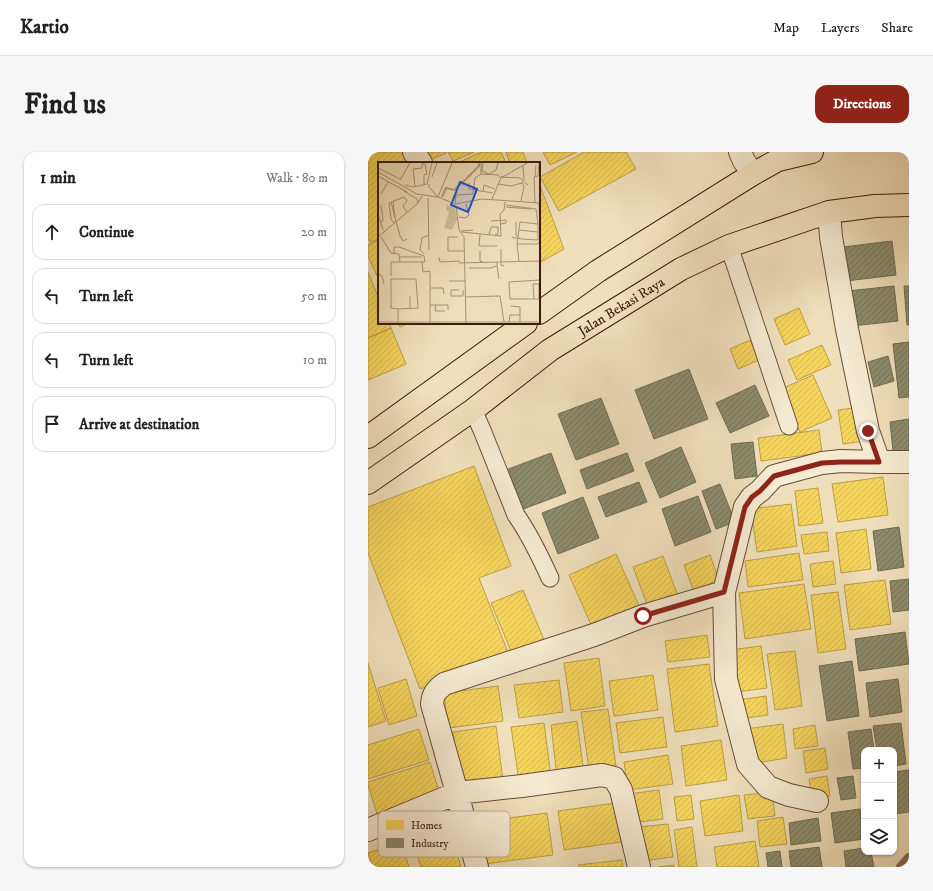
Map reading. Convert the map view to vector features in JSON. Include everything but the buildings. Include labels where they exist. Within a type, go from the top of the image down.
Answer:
[{"type":"highway","points":[[540,312],[598,271],[753,174],[778,160],[812,152]]},
{"type":"highway","name":"Jalan Bekasi Raya","points":[[368,483],[473,410],[550,350],[681,269],[729,246],[829,212],[875,206],[909,205]]},
{"type":"highway","points":[[368,436],[523,324]]},
{"type":"street","points":[[414,152],[420,162]]},
{"type":"street","points":[[740,152],[753,174]]},
{"type":"street","points":[[829,212],[831,237],[847,329],[868,431],[879,462]]},
{"type":"street","points":[[817,801],[789,795],[768,787],[748,764],[726,679],[724,592],[745,507],[752,497],[774,476],[822,463],[909,462]]},
{"type":"street","points":[[462,811],[432,704],[436,690],[444,684],[594,635],[643,616],[724,592]]},
{"type":"street","points":[[406,811],[457,793],[602,775],[614,778],[621,790],[639,867]]},
{"type":"street","points":[[474,857],[477,867]]},
{"type":"lane","points":[[729,246],[789,426]]},
{"type":"lane","points":[[473,410],[516,515],[525,527],[550,578]]},
{"type":"waterway","points":[[901,867],[909,858]]},
{"type":"route","points":[[643,616],[724,592],[745,507],[752,497],[774,476],[822,463],[879,462],[868,431]]}]
